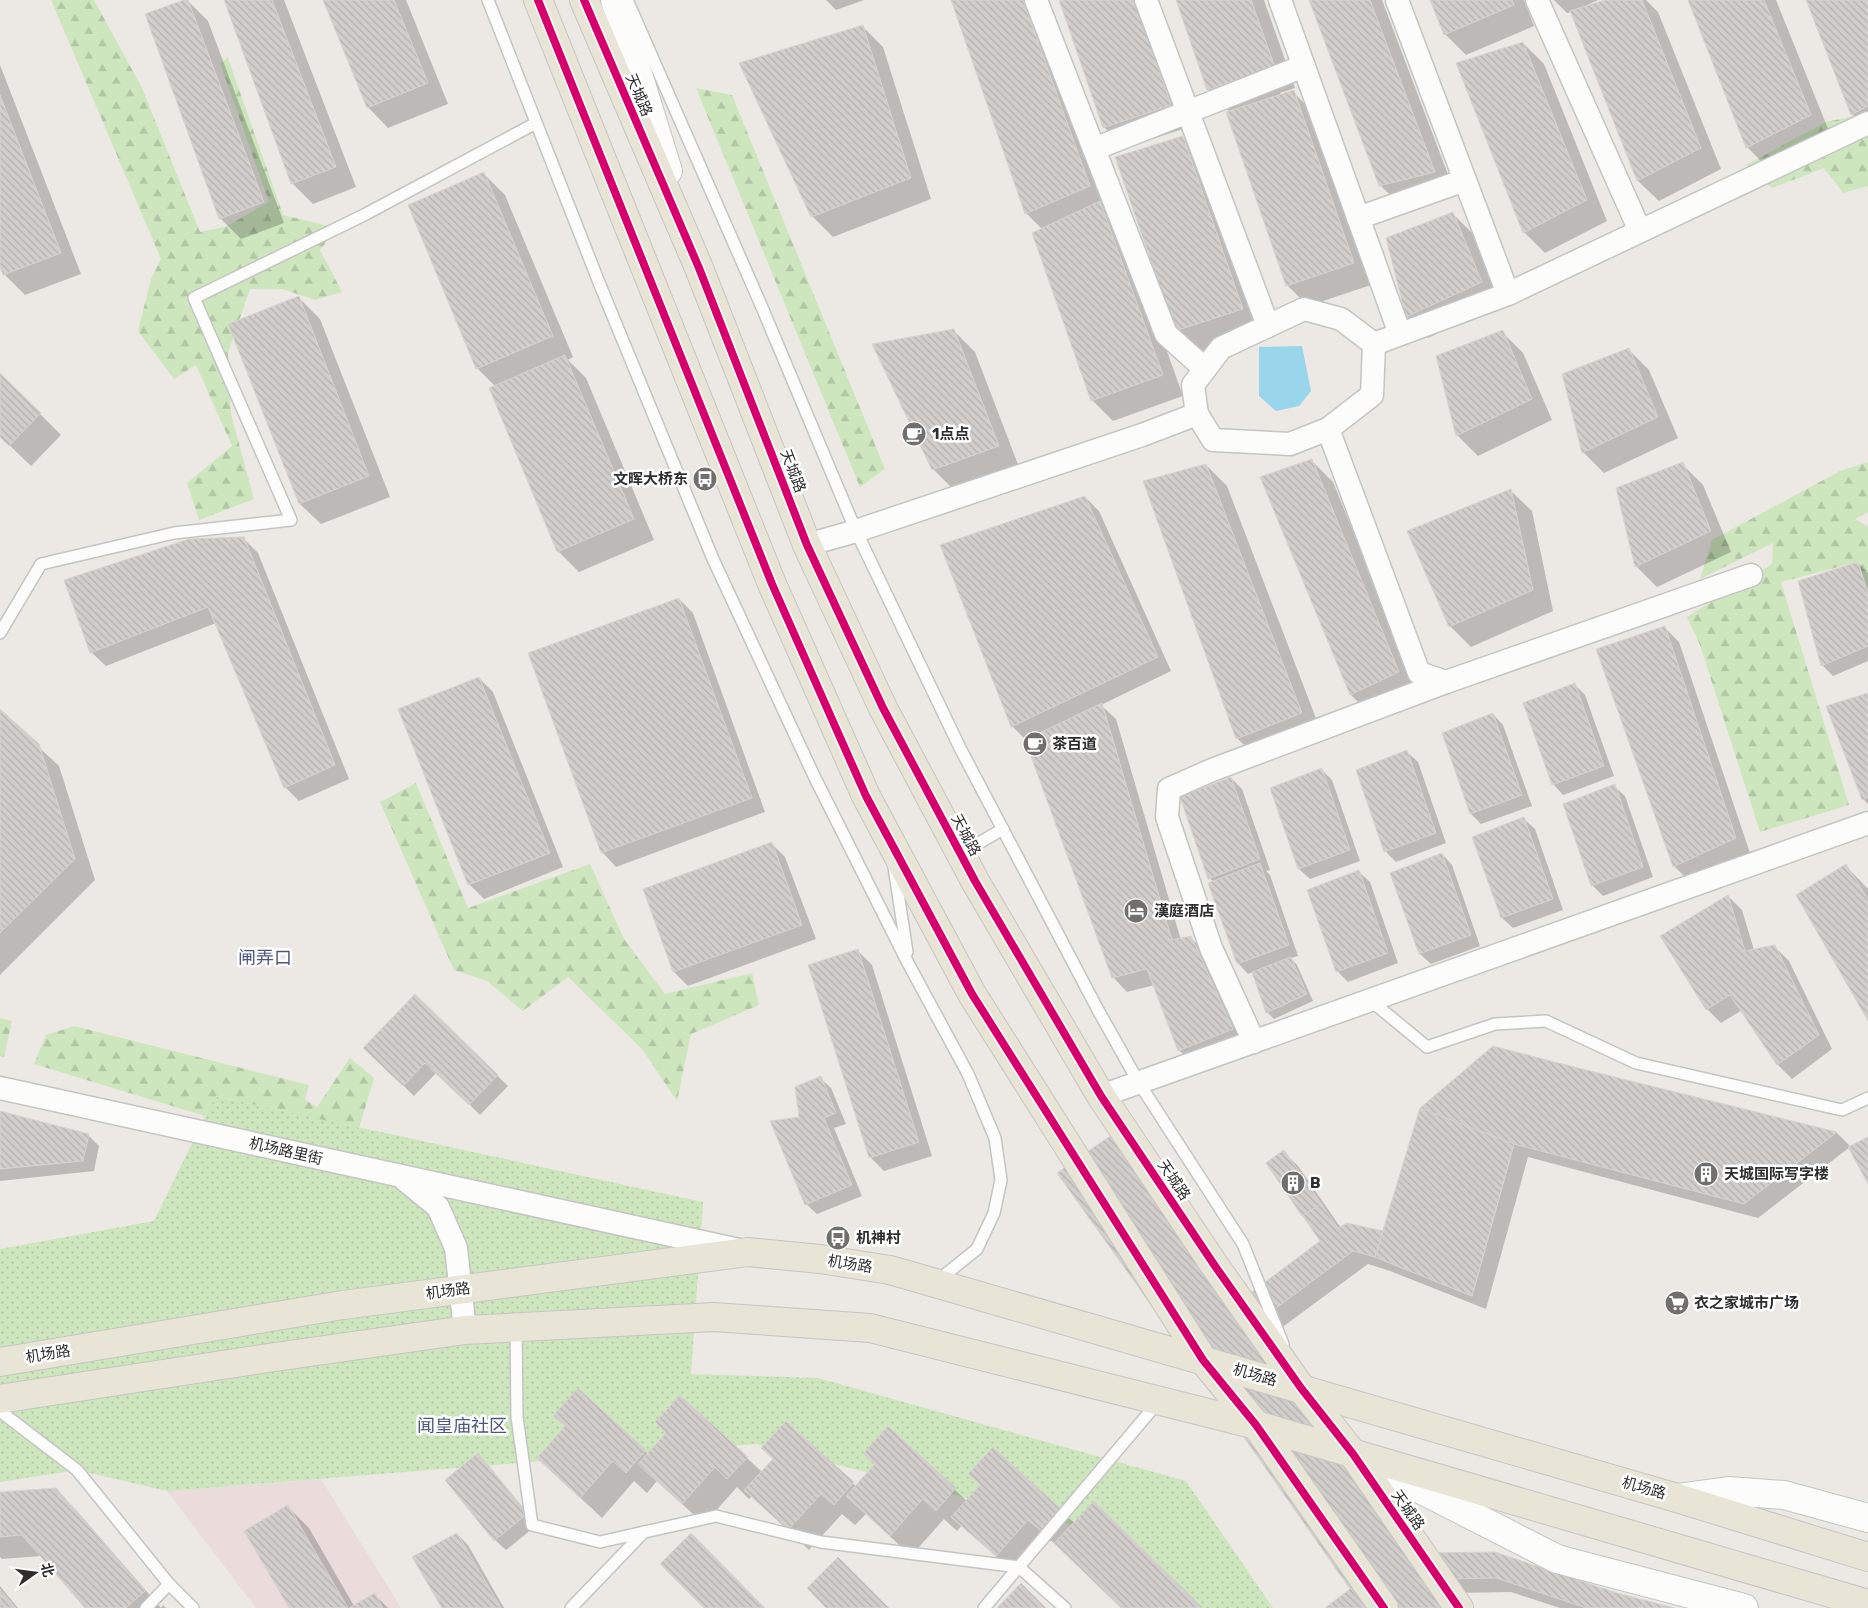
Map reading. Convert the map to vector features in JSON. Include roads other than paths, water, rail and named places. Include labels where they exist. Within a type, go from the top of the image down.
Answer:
[{"type":"main road","points":[[523,0],[566,69]]},
{"type":"main road","points":[[538,0],[772,584],[866,796],[972,994],[1203,1360],[1256,1425],[1384,1608]]},
{"type":"main road","name":"天城路","points":[[584,0],[699,268],[807,545],[883,708],[960,854],[1101,1096],[1215,1266],[1300,1388],[1353,1454],[1459,1608]]},
{"type":"main road","points":[[615,0],[699,268]]},
{"type":"main road","name":"机场路","points":[[0,1362],[343,1305],[748,1252],[820,1259],[890,1270],[1677,1498],[1868,1557]]},
{"type":"main road","points":[[0,1399],[465,1330],[714,1317],[870,1328],[1256,1425],[1868,1604]]},
{"type":"main road","points":[[1353,1454],[1557,1558],[1744,1608]]},
{"type":"main road","name":"机场路","points":[[1677,1498],[1728,1491],[1784,1495],[1868,1518]]},
{"type":"street","points":[[1036,0],[1166,334],[1205,369]]},
{"type":"street","points":[[1146,0],[1268,326]]},
{"type":"street","points":[[1280,0],[1400,334]]},
{"type":"street","points":[[1397,0],[1508,294]]},
{"type":"street","points":[[1537,0],[1640,231]]},
{"type":"street","points":[[1094,149],[1304,66]]},
{"type":"street","points":[[1374,344],[1508,294],[1868,123]]},
{"type":"street","points":[[1358,218],[1465,180]]},
{"type":"street","points":[[1304,309],[1341,319],[1374,344],[1372,395],[1328,429],[1290,444],[1214,440],[1196,414],[1193,385],[1221,348],[1304,309]]},
{"type":"street","points":[[807,545],[1142,435],[1196,414]]},
{"type":"street","points":[[1328,429],[1419,673],[1446,682]]},
{"type":"street","points":[[1254,1042],[1211,948],[1167,817],[1169,788],[1446,682],[1751,575]]},
{"type":"street","points":[[1101,1096],[1868,823]]},
{"type":"street","name":"机场路里街","points":[[0,1088],[402,1177],[438,1206],[456,1248],[465,1330]]},
{"type":"street","points":[[402,1177],[748,1252]]},
{"type":"lane","points":[[488,0],[600,285],[713,559],[815,778],[908,963],[968,1074],[994,1138],[1002,1180],[994,1213],[977,1249],[935,1283]]},
{"type":"lane","points":[[627,0],[749,278],[856,530],[960,748],[1098,1010],[1139,1083],[1242,1244],[1300,1388]]},
{"type":"lane","points":[[0,633],[41,564],[174,533],[291,520],[194,298],[364,215],[536,123]]},
{"type":"lane","points":[[960,854],[1003,829]]},
{"type":"lane","points":[[890,840],[908,963]]},
{"type":"lane","points":[[1370,1000],[1427,1047],[1495,1024],[1546,1021],[1636,1063],[1842,1110],[1868,1098]]},
{"type":"lane","points":[[516,1327],[517,1417],[532,1526],[600,1542],[716,1516],[821,1542],[1019,1567],[1065,1608]]},
{"type":"lane","points":[[984,1608],[1160,1401]]},
{"type":"lane","points":[[0,1411],[77,1470],[169,1584],[193,1608]]},
{"type":"lane","points":[[571,1608],[644,1532]]},
{"type":"lane","points":[[146,1608],[169,1584]]},
{"type":"water","points":[[1302,346],[1311,391],[1299,406],[1276,411],[1259,396],[1259,347]]},
{"type":"place","name":"1点点","points":[[914,434]]},
{"type":"place","name":"文晖大桥东","points":[[705,479]]},
{"type":"place","name":"茶百道","points":[[1035,744]]},
{"type":"place","name":"漢庭酒店","points":[[1136,911]]},
{"type":"place","name":"天城国际写字楼","points":[[1706,1174]]},
{"type":"place","name":"B","points":[[1293,1183]]},
{"type":"place","name":"机神村","points":[[838,1238]]},
{"type":"place","name":"衣之家城市广场","points":[[1677,1303]]},
{"type":"district","name":"闸弄口","points":[[265,958]]},
{"type":"district","name":"闻皇庙社区","points":[[462,1426]]}]
